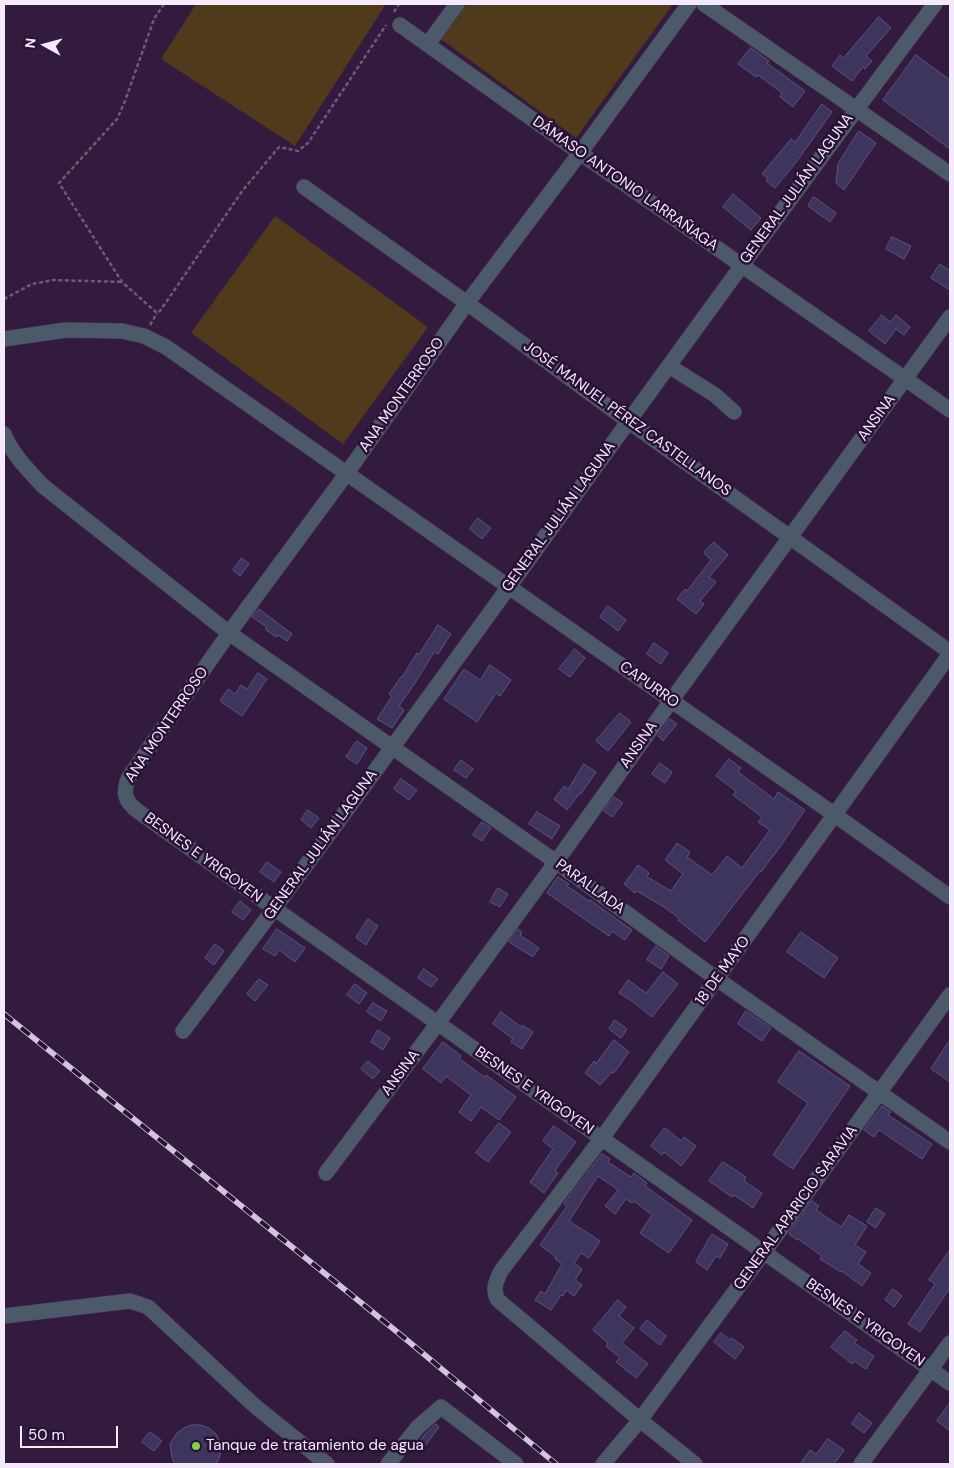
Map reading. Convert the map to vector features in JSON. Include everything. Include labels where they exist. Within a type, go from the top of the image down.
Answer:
[{"type":"street","points":[[428,44],[457,4]]},
{"type":"street","name":"ANA MONTERROSO","points":[[125,792],[129,778],[229,633],[347,473],[467,302],[580,153],[689,4]]},
{"type":"street","points":[[704,4],[950,174]]},
{"type":"street","name":"GENERAL JULIÁN LAGUNA","points":[[183,1031],[275,909],[741,264],[935,4]]},
{"type":"street","name":"DÁMASO ANTONIO LARRAÑAGA","points":[[394,19],[580,153],[950,410]]},
{"type":"street","name":"JOSÉ MANUEL PÉREZ CASTELLANOS","points":[[304,187],[467,302],[628,422],[950,653]]},
{"type":"street","name":"ANSINA","points":[[326,1173],[556,862],[950,317]]},
{"type":"street","name":"CAPURRO","points":[[4,339],[66,330],[122,331],[144,336],[166,347],[950,897]]},
{"type":"street","points":[[669,366],[715,395],[734,412]]},
{"type":"street","name":"PARALLADA","points":[[4,434],[7,442],[25,467],[43,486],[229,633],[556,862],[717,979],[950,1142]]},
{"type":"street","name":"18 DE MAYO","points":[[640,1420],[504,1306],[496,1296],[494,1288],[497,1279],[602,1138],[950,653]]},
{"type":"street","name":"BESNES E YRIGOYEN","points":[[125,792],[133,807],[275,909],[950,1383]]},
{"type":"street","name":"GENERAL APARICIO SARAVIA","points":[[603,1464],[640,1420],[950,995]]},
{"type":"street","points":[[4,1316],[130,1301],[148,1307],[256,1407],[327,1464]]},
{"type":"street","points":[[861,1464],[950,1343]]},
{"type":"street","points":[[388,1464],[418,1427],[442,1407],[516,1464]]},
{"type":"street","points":[[640,1420],[695,1464]]},
{"type":"path","points":[[164,4],[154,19],[117,119],[59,183],[122,282],[157,313],[160,312],[243,190],[279,147],[298,151],[308,144],[394,19],[400,4]]},
{"type":"path","points":[[4,299],[32,284],[53,280],[122,282]]},
{"type":"shaded area","points":[[196,4],[386,4],[295,146],[161,59]]},
{"type":"shaded area","points":[[467,4],[673,4],[576,138],[441,39]]},
{"type":"shaded area","points":[[275,216],[428,327],[343,444],[191,333]]},
{"type":"building","points":[[879,17],[891,28],[866,56],[872,61],[865,69],[863,67],[852,81],[832,66],[840,55],[843,58]]},
{"type":"building","points":[[751,48],[769,61],[767,63],[805,91],[793,107],[780,97],[782,93],[758,75],[756,77],[738,64]]},
{"type":"building","points":[[916,55],[950,80],[950,149],[883,100]]},
{"type":"building","points":[[822,104],[832,112],[775,188],[766,181],[768,178],[762,174],[791,139],[795,142]]},
{"type":"building","points":[[859,131],[876,143],[844,190],[836,183],[838,164]]},
{"type":"building","points":[[733,194],[761,218],[751,230],[723,207]]},
{"type":"building","points":[[814,197],[836,213],[830,222],[808,206]]},
{"type":"building","points":[[892,237],[911,246],[904,259],[886,249]]},
{"type":"building","points":[[940,264],[950,271],[950,290],[931,278]]},
{"type":"building","points":[[882,315],[890,322],[896,315],[910,327],[904,335],[896,329],[885,344],[869,331]]},
{"type":"building","points":[[478,518],[491,528],[482,539],[470,529]]},
{"type":"building","points":[[714,542],[728,555],[709,577],[716,582],[700,601],[704,604],[696,614],[677,599],[685,589],[687,591],[711,560],[704,553]]},
{"type":"building","points":[[242,558],[249,564],[240,576],[233,570]]},
{"type":"building","points":[[608,606],[626,620],[618,631],[600,617]]},
{"type":"building","points":[[259,609],[292,634],[287,641],[278,635],[276,637],[265,629],[267,627],[252,617]]},
{"type":"building","points":[[438,625],[451,634],[438,654],[434,652],[399,706],[404,710],[392,728],[377,719],[392,696],[389,694]]},
{"type":"building","points":[[654,643],[668,653],[661,664],[647,654]]},
{"type":"building","points":[[575,649],[585,658],[570,677],[559,669]]},
{"type":"building","points":[[490,665],[511,680],[500,696],[496,693],[477,722],[444,699],[464,669],[480,680]]},
{"type":"building","points":[[258,673],[267,679],[242,716],[220,701],[228,689],[235,694],[241,685],[247,689]]},
{"type":"building","points":[[620,713],[631,722],[608,751],[596,741]]},
{"type":"building","points":[[670,719],[677,724],[663,741],[658,736]]},
{"type":"building","points":[[357,741],[367,748],[357,764],[346,757]]},
{"type":"building","points":[[729,759],[741,768],[738,772],[774,799],[778,792],[805,810],[761,872],[705,942],[664,907],[637,891],[635,893],[624,884],[638,865],[649,873],[647,877],[671,891],[683,874],[665,860],[677,843],[690,852],[687,857],[712,875],[727,856],[742,868],[770,830],[758,822],[762,817],[733,795],[736,791],[716,776]]},
{"type":"building","points":[[461,760],[473,769],[466,778],[454,770]]},
{"type":"building","points":[[660,763],[672,772],[665,783],[652,774]]},
{"type":"building","points":[[584,764],[596,772],[567,810],[554,799],[564,786],[568,789]]},
{"type":"building","points":[[401,779],[417,790],[409,800],[394,789]]},
{"type":"building","points":[[614,797],[623,803],[612,817],[604,811]]},
{"type":"building","points":[[308,810],[319,818],[311,828],[301,820]]},
{"type":"building","points":[[537,812],[560,826],[552,839],[529,824]]},
{"type":"building","points":[[482,822],[491,828],[482,841],[473,835]]},
{"type":"building","points":[[267,862],[281,872],[274,882],[260,872]]},
{"type":"building","points":[[558,877],[569,884],[567,886],[632,930],[625,940],[612,931],[609,936],[547,893]]},
{"type":"building","points":[[498,888],[508,894],[500,907],[490,902]]},
{"type":"building","points":[[240,901],[251,910],[243,920],[232,912]]},
{"type":"building","points":[[368,919],[378,926],[366,945],[356,938]]},
{"type":"building","points":[[277,929],[305,948],[295,962],[279,950],[275,956],[263,949]]},
{"type":"building","points":[[518,929],[522,932],[520,935],[539,948],[533,957],[509,942]]},
{"type":"building","points":[[801,932],[838,958],[824,978],[787,952]]},
{"type":"building","points":[[215,944],[224,951],[214,965],[205,958]]},
{"type":"building","points":[[656,946],[669,956],[661,969],[647,960]]},
{"type":"building","points":[[424,969],[438,979],[431,987],[418,978]]},
{"type":"building","points":[[663,972],[678,984],[652,1017],[619,993],[628,980],[646,993]]},
{"type":"building","points":[[259,979],[268,985],[255,1001],[247,994]]},
{"type":"building","points":[[355,984],[367,993],[359,1004],[347,995]]},
{"type":"building","points":[[373,1003],[387,1011],[381,1021],[367,1012]]},
{"type":"building","points":[[746,1011],[771,1028],[762,1041],[738,1024]]},
{"type":"building","points":[[501,1012],[521,1027],[522,1025],[533,1032],[522,1049],[511,1042],[513,1039],[493,1024]]},
{"type":"building","points":[[615,1020],[627,1029],[621,1038],[609,1029]]},
{"type":"building","points":[[378,1030],[390,1038],[383,1050],[371,1042]]},
{"type":"building","points":[[614,1040],[629,1052],[614,1073],[612,1072],[600,1085],[585,1073],[594,1061],[596,1063]]},
{"type":"building","points":[[950,1040],[950,1082],[931,1069]]},
{"type":"building","points":[[443,1042],[461,1056],[459,1058],[484,1077],[486,1075],[516,1097],[499,1120],[481,1107],[471,1121],[459,1112],[471,1095],[446,1076],[441,1083],[423,1069]]},
{"type":"building","points":[[799,1051],[850,1086],[793,1169],[773,1155],[808,1103],[778,1082]]},
{"type":"building","points":[[368,1061],[380,1071],[373,1079],[361,1069]]},
{"type":"building","points":[[882,1106],[891,1112],[888,1115],[932,1144],[922,1159],[879,1130],[874,1137],[864,1130]]},
{"type":"building","points":[[499,1123],[511,1132],[488,1162],[476,1153]]},
{"type":"building","points":[[554,1126],[576,1142],[555,1170],[558,1173],[544,1193],[530,1182],[553,1149],[543,1141]]},
{"type":"building","points":[[665,1128],[681,1141],[684,1137],[696,1146],[681,1166],[664,1152],[662,1155],[651,1146]]},
{"type":"building","points":[[602,1154],[610,1159],[608,1162],[631,1177],[634,1173],[647,1183],[645,1186],[692,1220],[669,1253],[640,1233],[652,1215],[634,1201],[632,1203],[626,1199],[615,1214],[605,1206],[618,1190],[598,1176],[569,1221],[600,1241],[589,1258],[581,1253],[574,1263],[582,1269],[575,1280],[582,1285],[574,1296],[566,1290],[551,1310],[535,1300],[541,1291],[545,1294],[562,1264],[540,1245],[567,1206],[564,1204]]},
{"type":"building","points":[[723,1162],[746,1177],[744,1181],[762,1193],[753,1208],[734,1195],[732,1197],[709,1181]]},
{"type":"building","points":[[812,1201],[819,1206],[816,1210],[841,1227],[849,1215],[867,1226],[855,1245],[866,1252],[858,1264],[871,1273],[862,1286],[842,1271],[820,1259],[822,1256],[789,1234]]},
{"type":"building","points":[[876,1208],[885,1214],[876,1228],[867,1222]]},
{"type":"building","points":[[712,1234],[728,1244],[720,1258],[716,1256],[707,1270],[696,1262]]},
{"type":"building","points":[[950,1250],[950,1288],[920,1332],[908,1324],[935,1284],[929,1280]]},
{"type":"building","points":[[893,1289],[902,1296],[894,1307],[885,1300]]},
{"type":"building","points":[[618,1300],[626,1307],[619,1316],[634,1328],[622,1343],[648,1364],[636,1378],[616,1362],[620,1358],[606,1346],[608,1343],[593,1330]]},
{"type":"building","points":[[647,1320],[666,1336],[660,1345],[640,1329]]},
{"type":"building","points":[[845,1331],[857,1340],[854,1343],[874,1356],[866,1369],[854,1361],[852,1364],[831,1347]]},
{"type":"building","points":[[721,1333],[744,1347],[735,1359],[714,1342]]},
{"type":"building","points":[[950,1403],[950,1431],[937,1421]]},
{"type":"building","points":[[859,1413],[872,1423],[864,1433],[852,1424]]},
{"type":"building","points":[[436,1424],[439,1427],[422,1450],[416,1445]]},
{"type":"building","name":"Tanque de tratamiento de agua","points":[[192,1425],[201,1425],[209,1428],[216,1434],[220,1442],[221,1451],[216,1464],[175,1464],[170,1444],[177,1433]]},
{"type":"building","points":[[150,1432],[162,1441],[154,1451],[142,1442]]},
{"type":"building","points":[[828,1439],[844,1450],[834,1464],[800,1464],[810,1450],[816,1454]]},
{"type":"railway","points":[[4,1014],[396,1331],[556,1464]]},
{"type":"place","name":"Tanque de tratamiento de agua","points":[[196,1446]]}]
